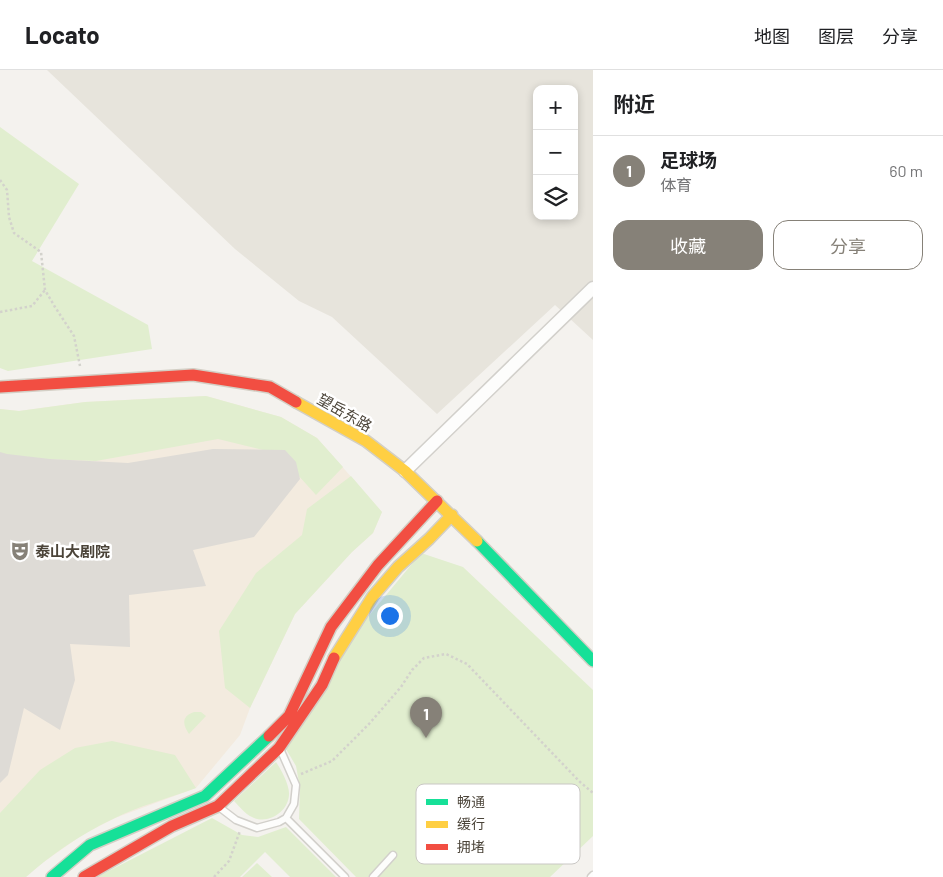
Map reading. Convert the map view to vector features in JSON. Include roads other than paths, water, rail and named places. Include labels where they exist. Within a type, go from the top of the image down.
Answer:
[{"type":"street","points":[[405,471],[593,288]]},
{"type":"street","name":"望岳东路","points":[[0,387],[193,375],[270,387],[366,441],[405,471],[452,515],[593,661]]},
{"type":"street","points":[[52,877],[90,845],[205,796],[289,716],[331,627],[378,565],[437,501]]},
{"type":"street","points":[[84,877],[172,826],[218,806],[279,748],[322,685],[336,654],[373,596],[398,567],[452,515]]},
{"type":"lane","points":[[218,806],[236,820],[258,828],[286,818],[294,804],[296,785],[279,748]]},
{"type":"lane","points":[[286,818],[345,877]]},
{"type":"lane","points":[[373,877],[394,855]]},
{"type":"place","name":"泰山大剧院","points":[[20,551]]},
{"type":"place","name":"足球场","points":[[426,738]]}]
